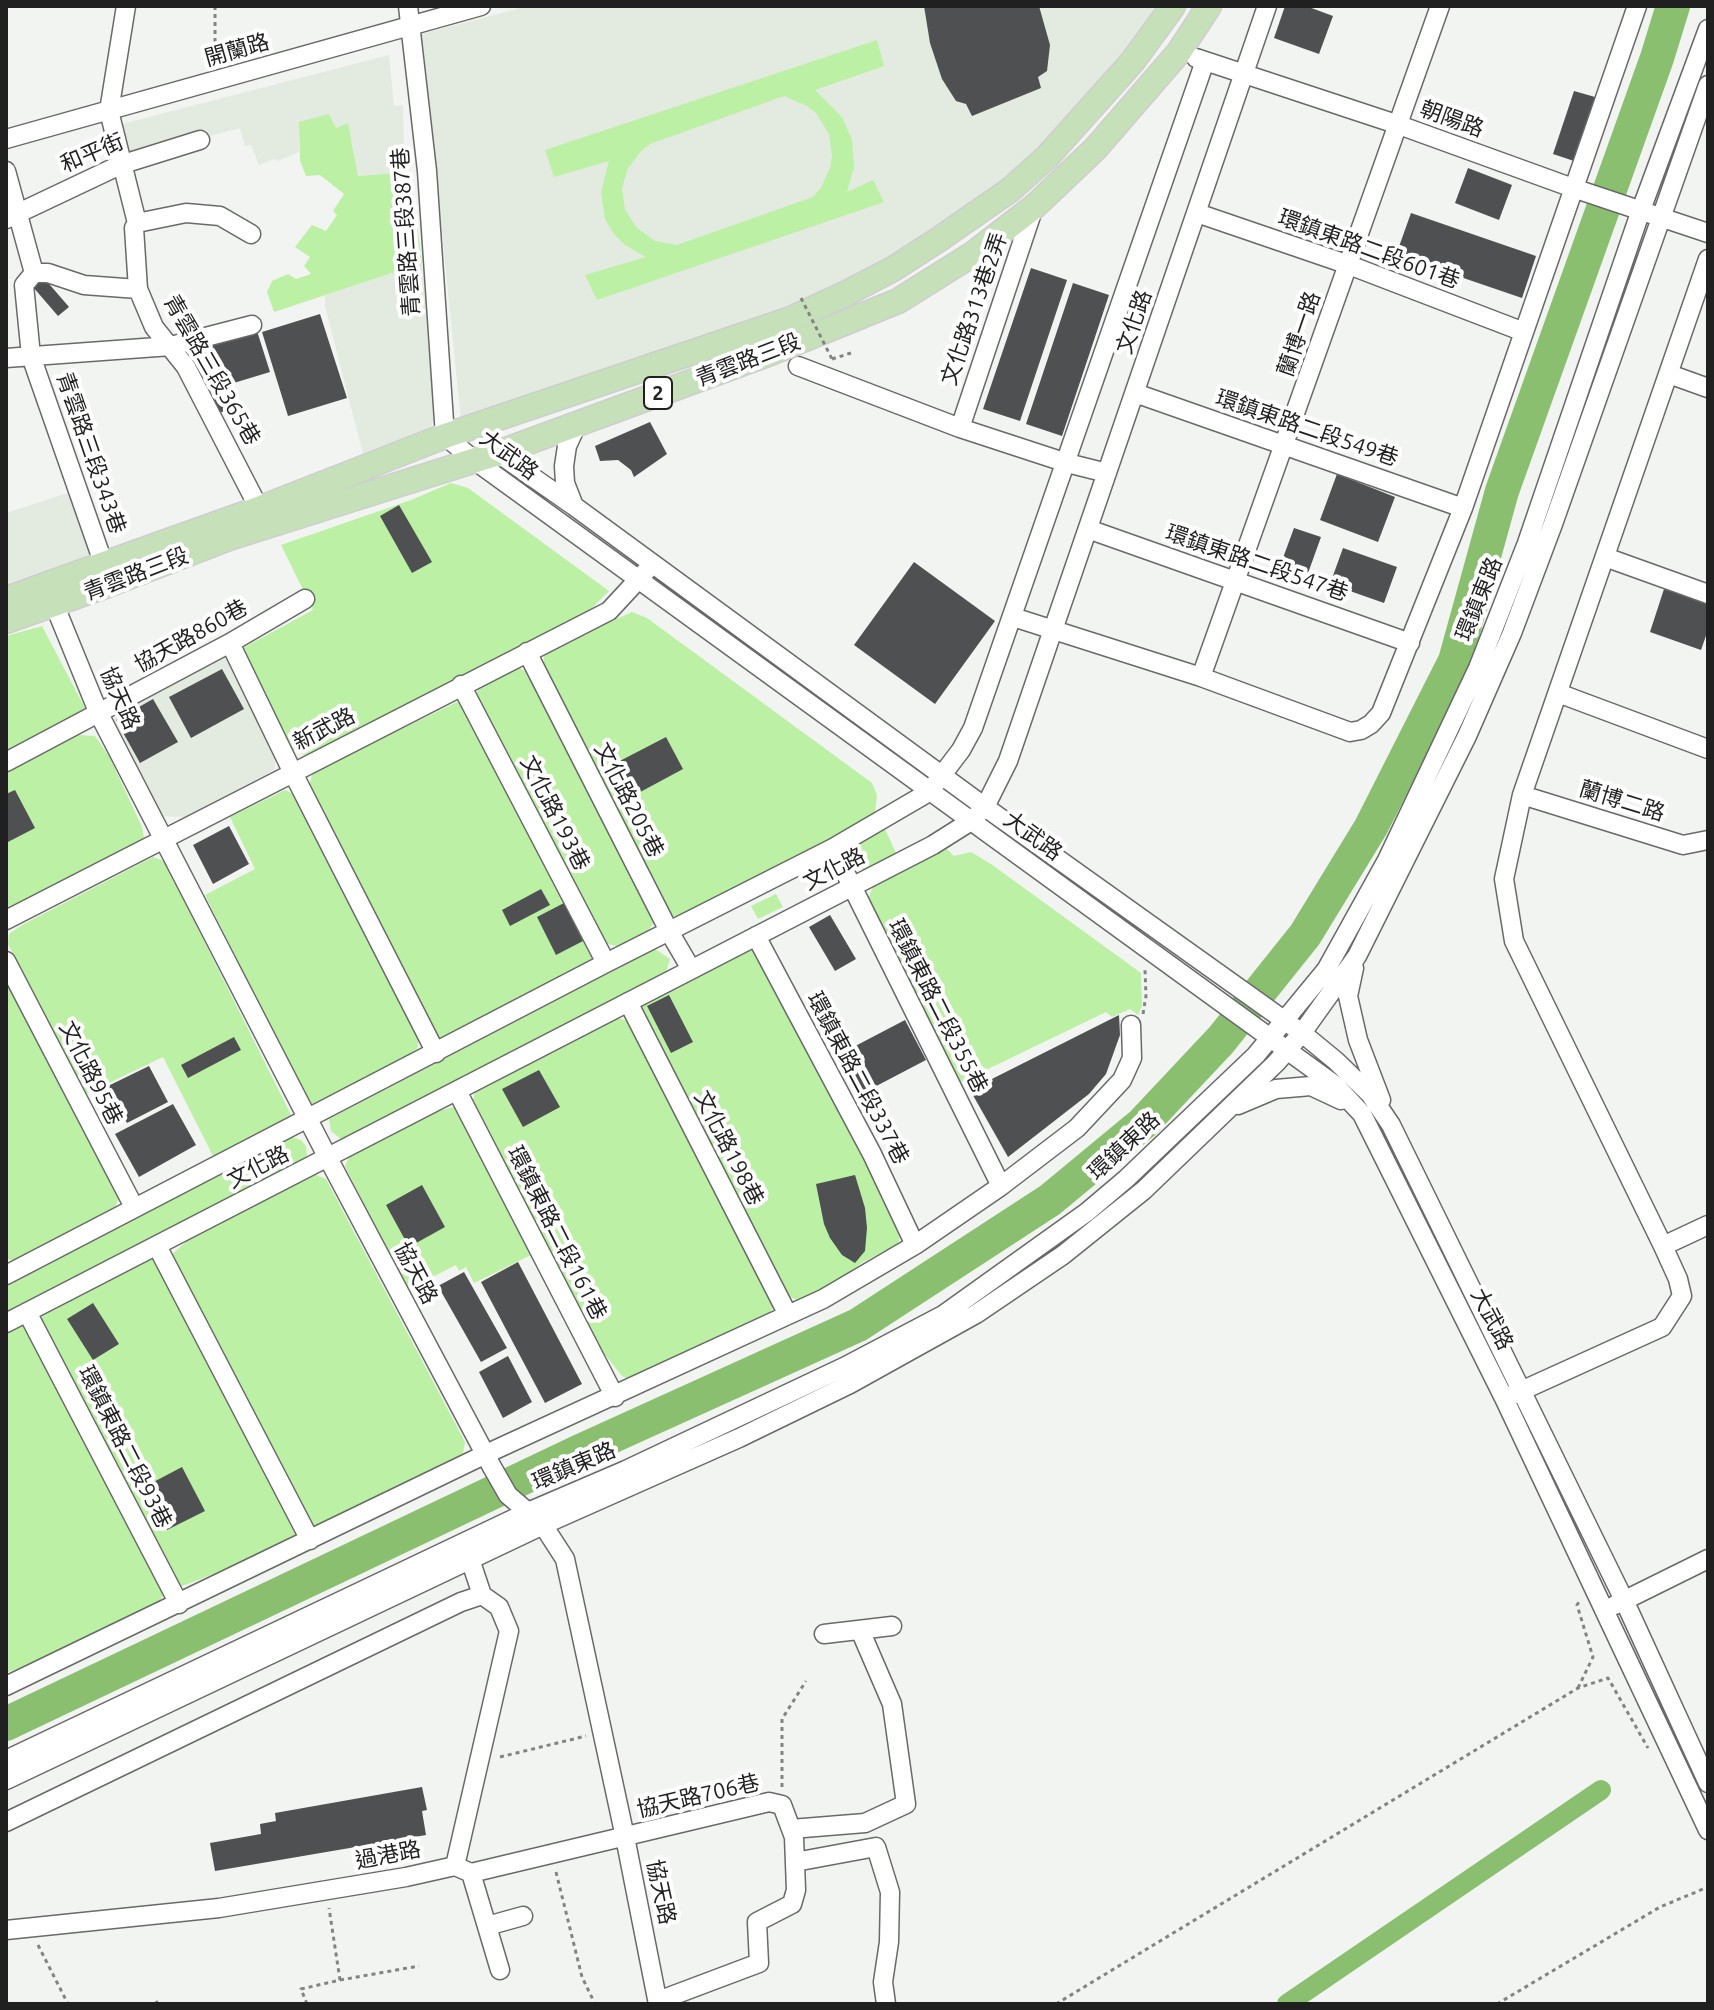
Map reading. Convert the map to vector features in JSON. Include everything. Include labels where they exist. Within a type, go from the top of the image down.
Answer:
[{"type":"main road","name":"青雲路三段","points":[[6,599],[51,596],[229,538],[264,518],[445,436],[791,319],[847,293],[893,269],[974,216],[1047,157],[1133,61],[1173,6]]},
{"type":"main road","name":"青雲路三段","points":[[6,621],[104,565],[498,453],[773,352],[898,301],[973,254],[1035,206],[1096,148],[1179,52],[1209,6]]},
{"type":"main road","points":[[847,293],[854,318]]},
{"type":"street","points":[[126,6],[109,111],[120,165],[137,223],[134,228],[138,289]]},
{"type":"street","name":"青雲路三段387巷","points":[[408,6],[427,171],[445,436]]},
{"type":"street","name":"開蘭路","points":[[6,139],[481,6]]},
{"type":"street","name":"文化路","points":[[6,1323],[933,845],[971,821],[985,807],[1008,761],[1267,6]]},
{"type":"street","name":"蘭博一路","points":[[1201,677],[1440,6]]},
{"type":"street","points":[[1013,617],[1201,677],[1350,732],[1371,724],[1381,713],[1463,508],[1637,6]]},
{"type":"street","name":"環鎮東路","points":[[6,1760],[528,1512],[626,1470],[817,1380],[943,1315],[1087,1212],[1137,1169],[1277,1016],[1326,970],[1380,874],[1472,682],[1527,543],[1641,210],[1708,29]]},
{"type":"street","name":"朝陽路","points":[[1179,52],[1708,233]]},
{"type":"street","points":[[6,1275],[833,848],[929,792],[973,728],[1205,61]]},
{"type":"street","name":"環鎮東路","points":[[6,1780],[470,1559],[739,1438],[850,1384],[976,1314],[1063,1255],[1121,1209],[1288,1050],[1357,956],[1467,736],[1512,633],[1708,85]]},
{"type":"street","name":"和平街","points":[[12,216],[120,165],[200,140]]},
{"type":"street","points":[[6,171],[12,216],[34,273]]},
{"type":"street","name":"文化路313巷2弄","points":[[960,428],[1035,206]]},
{"type":"street","points":[[137,223],[186,213],[220,216],[251,234]]},
{"type":"street","name":"環鎮東路二段601巷","points":[[1197,213],[1349,265],[1524,332]]},
{"type":"street","points":[[1512,1395],[1662,1327],[1682,1296],[1663,1246],[1514,941],[1504,879],[1522,795],[1708,259]]},
{"type":"street","name":"青雲路三段365巷","points":[[34,273],[48,273],[84,285],[138,289],[154,327],[186,367],[264,518]]},
{"type":"street","name":"青雲路三段343巷","points":[[34,273],[24,285],[31,356],[104,565]]},
{"type":"street","points":[[6,358],[171,346],[252,325]]},
{"type":"street","points":[[798,366],[960,428],[1107,473]]},
{"type":"street","points":[[1669,374],[1708,388]]},
{"type":"street","name":"環鎮東路二段549巷","points":[[1135,393],[1463,508]]},
{"type":"street","points":[[574,506],[565,483],[564,466],[567,446],[578,422]]},
{"type":"street","name":"大武路","points":[[445,436],[498,453],[574,506],[985,807],[1302,1033],[1370,1094],[1391,1125],[1594,1585],[1708,1830]]},
{"type":"street","name":"大武路","points":[[445,436],[929,792],[1335,1085],[1362,1114],[1624,1600],[1708,1783]]},
{"type":"street","name":"環鎮東路二段547巷","points":[[1088,529],[1410,643]]},
{"type":"street","points":[[1605,557],[1708,594]]},
{"type":"street","name":"新武路","points":[[6,920],[609,611],[651,564]]},
{"type":"street","name":"協天路","points":[[51,596],[99,714],[308,1120],[489,1461],[508,1495],[543,1525],[565,1559],[658,2003]]},
{"type":"street","name":"協天路860巷","points":[[6,762],[230,643],[305,599]]},
{"type":"street","points":[[230,643],[436,1053]]},
{"type":"street","name":"文化路205巷","points":[[527,652],[691,969]]},
{"type":"street","name":"文化路193巷","points":[[461,685],[606,963]]},
{"type":"street","points":[[1558,693],[1708,749]]},
{"type":"street","name":"蘭博二路","points":[[1522,795],[1683,845],[1708,840]]},
{"type":"street","name":"環鎮東路二段355巷","points":[[833,848],[1001,1186]]},
{"type":"street","name":"環鎮東路二段337巷","points":[[756,936],[872,1154],[915,1245]]},
{"type":"street","points":[[1357,956],[1348,996],[1358,1040],[1391,1125]]},
{"type":"street","name":"文化路95巷","points":[[6,961],[134,1207]]},
{"type":"street","name":"文化路198巷","points":[[628,1002],[788,1315]]},
{"type":"street","points":[[6,1686],[310,1540],[489,1461],[615,1397],[823,1299],[915,1245],[1001,1186],[1077,1128],[1122,1080],[1132,1058],[1131,1025]]},
{"type":"street","points":[[1228,1109],[1276,1089],[1311,1086],[1339,1098],[1362,1114]]},
{"type":"street","name":"環鎮東路二段161巷","points":[[457,1091],[615,1397]]},
{"type":"street","points":[[1663,1246],[1708,1225]]},
{"type":"street","points":[[157,1246],[310,1540]]},
{"type":"street","name":"環鎮東路二段93巷","points":[[27,1312],[179,1604]]},
{"type":"street","name":"過港路","points":[[6,1930],[219,1908],[463,1869],[509,1631],[499,1607],[482,1595],[470,1559]]},
{"type":"street","points":[[1606,1610],[1708,1559]]},
{"type":"street","points":[[6,1822],[461,1602],[482,1595]]},
{"type":"street","points":[[824,1634],[892,1626]]},
{"type":"street","points":[[791,1829],[865,1823],[906,1804],[892,1704],[860,1630]]},
{"type":"street","name":"協天路706巷","points":[[463,1869],[625,1837],[769,1802],[782,1805]]},
{"type":"street","points":[[658,2003],[680,1999],[759,1963],[757,1922],[792,1904],[796,1890],[794,1837],[782,1805]]},
{"type":"street","points":[[795,1862],[876,1847],[890,1892],[889,1942],[883,1982],[886,2004]]},
{"type":"street","points":[[463,1869],[487,1926],[500,1970]]},
{"type":"street","points":[[487,1926],[523,1916]]},
{"type":"path","points":[[215,6],[215,47],[226,79]]},
{"type":"path","points":[[801,298],[832,359],[851,353]]},
{"type":"path","points":[[1131,1025],[1144,1012],[1144,946]]},
{"type":"path","points":[[1578,1688],[1593,1657],[1577,1605],[1584,1593],[1594,1585]]},
{"type":"path","points":[[1056,2004],[1578,1688],[1608,1678],[1647,1749],[1668,1742]]},
{"type":"path","points":[[782,1805],[782,1719],[806,1681]]},
{"type":"path","points":[[496,1758],[601,1732]]},
{"type":"path","points":[[551,1853],[582,1977],[595,2004]]},
{"type":"path","points":[[1497,2004],[1660,1907],[1708,1887]]},
{"type":"path","points":[[326,1890],[340,1980]]},
{"type":"path","points":[[28,1928],[68,2004]]},
{"type":"path","points":[[307,2004],[301,1989],[419,1966]]},
{"type":"path","points":[[1067,1997],[1071,2004]]},
{"type":"shaded area","points":[[528,6],[1163,6],[1075,118],[963,214],[830,295],[461,421],[422,34]]},
{"type":"shaded area","points":[[389,55],[394,106],[403,105],[404,154],[397,156],[399,173],[358,176],[348,124],[336,128],[299,122],[299,152],[259,165],[251,145],[245,146],[240,128],[129,157],[122,124]]},
{"type":"shaded area","points":[[422,263],[436,406],[430,433],[364,458],[325,306],[325,295]]},
{"type":"shaded area","points":[[71,492],[93,554],[6,584],[6,513]]},
{"type":"shaded area","points":[[228,657],[276,756],[274,770],[185,817],[161,816],[113,719],[149,694]]},
{"type":"green space","points":[[877,40],[884,66],[815,90],[842,117],[852,140],[854,167],[847,192],[873,180],[884,202],[597,300],[585,275],[646,257],[625,245],[605,219],[601,192],[609,161],[554,177],[545,150]],"holes":[[[784,96],[816,113],[829,134],[832,156],[821,188],[813,197],[677,245],[655,241],[637,228],[625,210],[622,188],[628,168],[650,144]]]},
{"type":"green space","points":[[329,114],[336,128],[348,123],[358,176],[399,173],[412,183],[422,263],[274,312],[267,292],[272,281],[288,274],[296,279],[311,274],[304,266],[310,257],[295,247],[312,225],[326,231],[337,215],[333,211],[344,194],[320,175],[306,176],[300,161],[299,122]]},
{"type":"green space","points":[[451,483],[468,488],[609,591],[591,609],[323,748],[304,755],[290,749],[243,648],[313,610],[281,545]]},
{"type":"green space","points":[[632,612],[647,618],[872,783],[877,795],[875,813],[865,822],[685,917],[672,916],[543,671],[544,656],[570,640]]},
{"type":"green space","points":[[42,626],[86,710],[6,753],[6,636]]},
{"type":"green space","points":[[519,668],[532,675],[654,923],[643,937],[621,947],[604,943],[476,694],[480,686]]},
{"type":"green space","points":[[459,701],[466,705],[594,954],[588,967],[445,1040],[434,1038],[309,786],[313,772]]},
{"type":"green space","points":[[79,735],[95,736],[109,756],[142,827],[144,838],[6,911],[6,770]]},
{"type":"green space","points":[[285,790],[298,796],[419,1037],[417,1049],[395,1063],[310,1105],[205,895],[255,869],[230,817]]},
{"type":"green space","points":[[885,829],[898,857],[864,873],[854,853],[854,845]]},
{"type":"green space","points":[[947,849],[954,856],[971,852],[991,864],[1141,973],[1142,1006],[1138,1015],[1130,1009],[1112,1017],[1106,1012],[959,1083],[868,899],[873,886],[881,879]]},
{"type":"green space","points":[[153,857],[164,861],[292,1117],[213,1156],[163,1057],[84,1095],[8,944],[9,934],[22,925]]},
{"type":"green space","points":[[776,894],[783,907],[758,919],[751,906]]},
{"type":"green space","points":[[655,949],[670,959],[665,975],[342,1140],[331,1131],[329,1119]]},
{"type":"green space","points":[[740,949],[754,950],[902,1228],[898,1244],[863,1262],[815,1296],[797,1300],[787,1295],[637,1008]]},
{"type":"green space","points":[[6,973],[121,1194],[115,1207],[14,1260],[6,1259]]},
{"type":"green space","points":[[614,1017],[632,1022],[776,1299],[769,1316],[635,1382],[622,1376],[603,1352],[537,1234],[472,1104],[476,1088],[536,1061]]},
{"type":"green space","points":[[454,1107],[462,1116],[535,1253],[474,1283],[466,1267],[459,1271],[456,1265],[407,1290],[345,1166],[349,1157],[361,1149],[438,1111]]},
{"type":"green space","points":[[292,1137],[306,1146],[307,1155],[300,1162],[6,1315],[6,1285]]},
{"type":"green space","points":[[316,1175],[326,1179],[465,1442],[463,1454],[457,1461],[331,1523],[312,1525],[171,1255],[195,1234]]},
{"type":"green space","points":[[150,1257],[162,1264],[298,1534],[297,1542],[177,1588],[40,1320],[45,1310]]},
{"type":"green space","points":[[16,1323],[25,1325],[164,1591],[159,1604],[93,1639],[6,1673],[6,1328]]},
{"type":"building","points":[[924,6],[1039,6],[1050,45],[1047,71],[1038,77],[1041,88],[972,116],[966,104],[956,101],[942,79],[930,43]]},
{"type":"building","points":[[1285,6],[1306,6],[1333,16],[1319,54],[1274,38]]},
{"type":"building","points":[[1574,91],[1595,97],[1574,161],[1553,154]]},
{"type":"building","points":[[1468,168],[1512,185],[1499,220],[1455,203]]},
{"type":"building","points":[[1411,213],[1536,256],[1522,298],[1396,255]]},
{"type":"building","points":[[1031,268],[1067,280],[1020,421],[983,409]]},
{"type":"building","points":[[44,278],[69,307],[58,316],[33,287]]},
{"type":"building","points":[[1073,283],[1109,295],[1062,436],[1026,424]]},
{"type":"building","points":[[320,314],[347,398],[288,416],[262,332]]},
{"type":"building","points":[[257,331],[270,372],[204,392],[191,350]]},
{"type":"building","points":[[219,396],[225,396],[230,404],[228,410],[219,412],[214,407],[214,401]]},
{"type":"building","points":[[650,422],[667,454],[634,477],[631,470],[618,460],[600,461],[595,446]]},
{"type":"building","points":[[1337,474],[1395,497],[1378,542],[1320,520]]},
{"type":"building","points":[[399,505],[432,562],[412,573],[380,516]]},
{"type":"building","points":[[1294,528],[1321,537],[1307,576],[1280,566]]},
{"type":"building","points":[[1343,548],[1397,567],[1384,603],[1330,584]]},
{"type":"building","points":[[914,562],[995,621],[935,704],[854,645]]},
{"type":"building","points":[[1664,589],[1708,604],[1708,630],[1701,650],[1650,632]]},
{"type":"building","points":[[222,669],[244,709],[191,738],[169,697]]},
{"type":"building","points":[[153,699],[178,742],[140,763],[116,720]]},
{"type":"building","points":[[666,737],[683,769],[631,797],[614,764]]},
{"type":"building","points":[[15,790],[35,828],[6,843],[6,794]]},
{"type":"building","points":[[229,826],[249,864],[213,884],[193,845]]},
{"type":"building","points":[[541,889],[550,905],[510,926],[502,910]]},
{"type":"building","points":[[564,903],[583,941],[556,955],[537,917]]},
{"type":"building","points":[[830,915],[856,959],[835,971],[809,927]]},
{"type":"building","points":[[669,995],[693,1042],[671,1053],[647,1006]]},
{"type":"building","points":[[1119,1015],[1120,1035],[1106,1074],[1089,1094],[1008,1157],[970,1090]]},
{"type":"building","points":[[905,1020],[926,1060],[861,1094],[840,1054]]},
{"type":"building","points":[[234,1037],[241,1050],[188,1078],[181,1065]]},
{"type":"building","points":[[149,1066],[168,1102],[127,1123],[108,1086]]},
{"type":"building","points":[[539,1070],[560,1107],[523,1127],[502,1089]]},
{"type":"building","points":[[173,1104],[196,1145],[139,1177],[115,1134]]},
{"type":"building","points":[[855,1175],[865,1208],[867,1228],[865,1251],[855,1263],[842,1255],[830,1238],[816,1184]]},
{"type":"building","points":[[422,1185],[445,1227],[409,1247],[386,1205]]},
{"type":"building","points":[[518,1262],[582,1384],[545,1403],[481,1282]]},
{"type":"building","points":[[464,1272],[507,1348],[481,1362],[438,1286]]},
{"type":"building","points":[[93,1303],[119,1344],[93,1360],[67,1319]]},
{"type":"building","points":[[508,1356],[532,1402],[503,1418],[479,1372]]},
{"type":"building","points":[[182,1467],[205,1511],[167,1530],[144,1487]]},
{"type":"building","points":[[422,1787],[427,1810],[422,1811],[426,1835],[215,1871],[210,1843],[261,1834],[260,1824],[276,1821],[275,1813]]},
{"type":"waterway","points":[[6,1724],[580,1451],[858,1325],[1050,1200],[1143,1123],[1221,1040],[1305,935],[1371,827],[1455,661],[1502,491],[1673,6]]},
{"type":"waterway","points":[[1287,2004],[1601,1790]]}]
